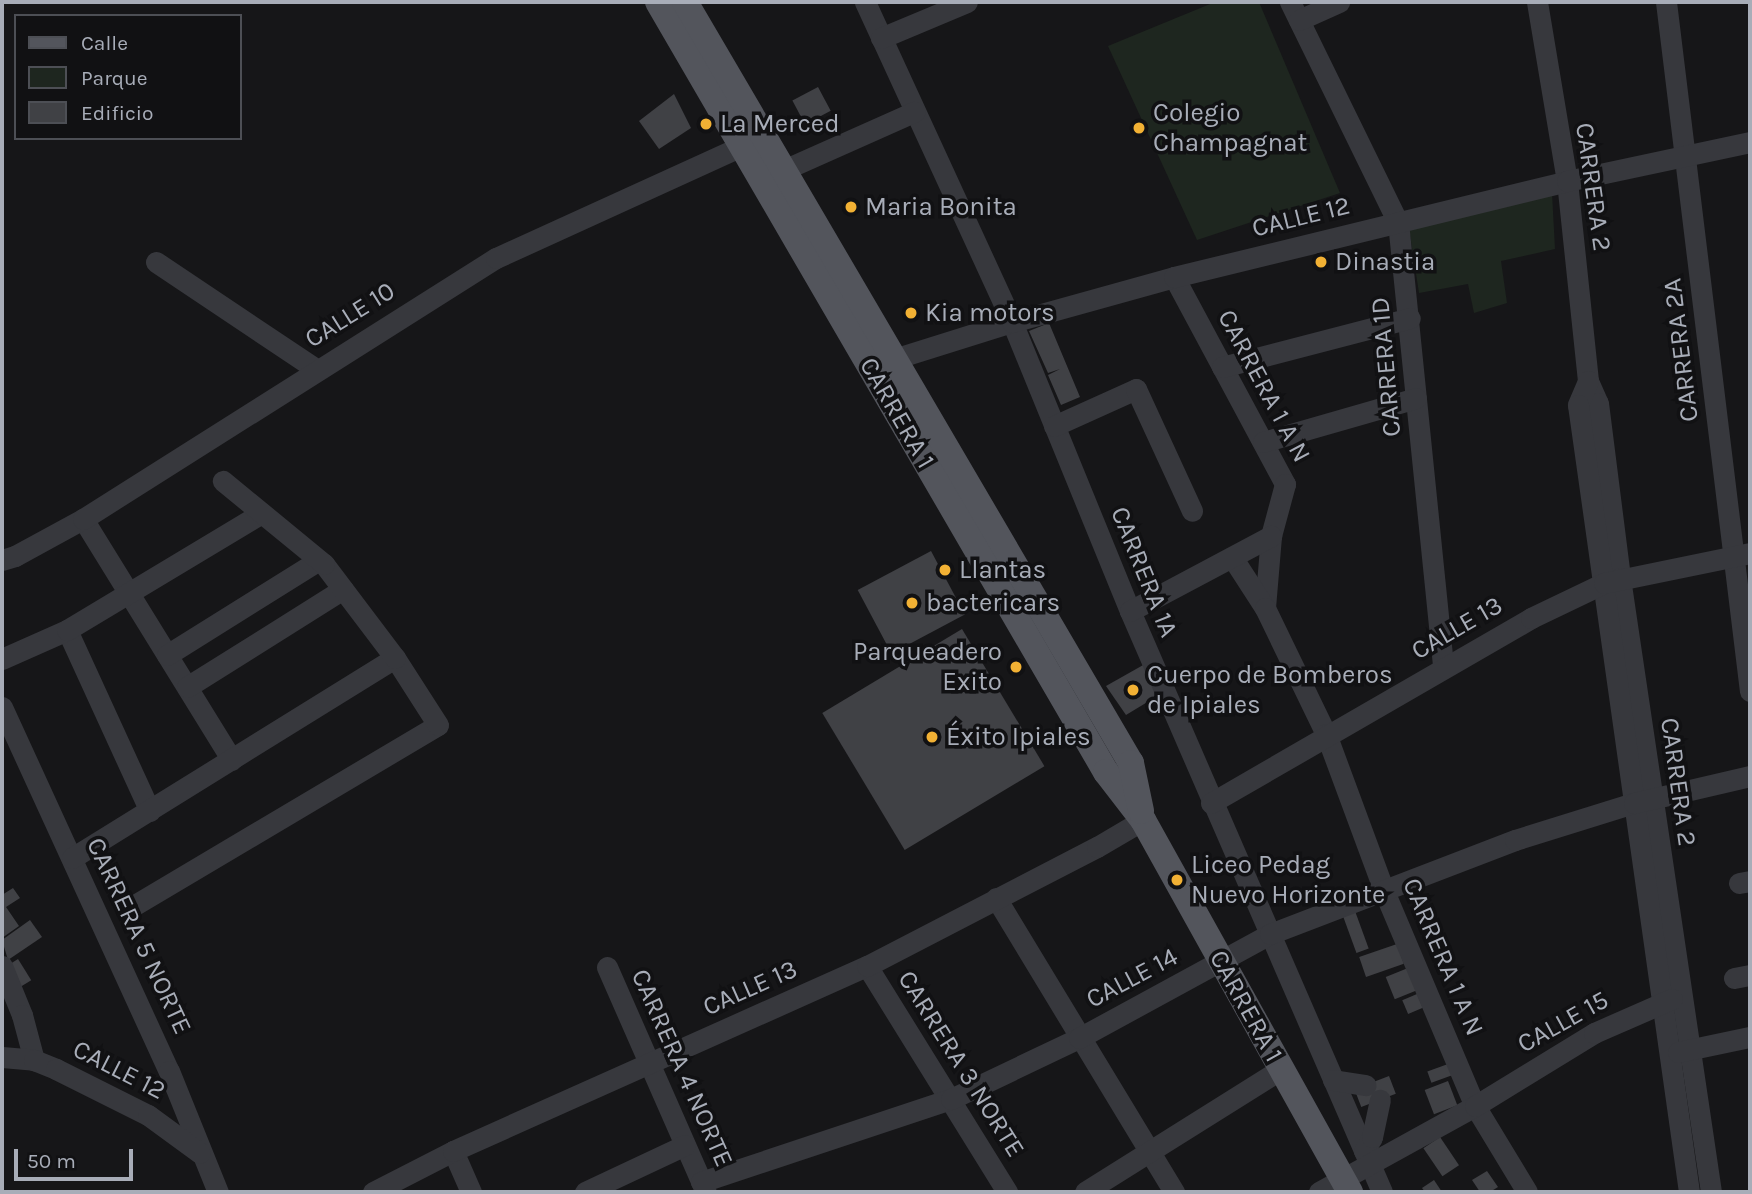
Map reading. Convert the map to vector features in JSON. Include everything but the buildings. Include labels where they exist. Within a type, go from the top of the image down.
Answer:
[{"type":"main road","name":"CARRERA 1","points":[[658,2],[742,146],[772,174]]},
{"type":"main road","name":"CARRERA 1","points":[[685,2],[772,174],[1053,655],[1131,763],[1143,820],[1346,1185]]},
{"type":"street","name":"CARRERA 1A","points":[[864,2],[1012,322],[1211,803],[1367,1158]]},
{"type":"street","points":[[881,38],[967,2]]},
{"type":"street","points":[[1294,11],[1339,2]]},
{"type":"street","name":"CARRERA 2","points":[[1537,2],[1567,181],[1588,381],[1578,405],[1612,580],[1680,1052],[1711,1192]]},
{"type":"street","name":"CARRERA 2A","points":[[1666,2],[1742,555],[1750,691]]},
{"type":"street","name":"CARRERA 1D","points":[[1294,11],[1398,222],[1410,318],[1443,668]]},
{"type":"street","points":[[772,174],[914,112]]},
{"type":"street","name":"CALLE 12","points":[[882,362],[1174,277],[1685,153],[1750,142]]},
{"type":"street","name":"CALLE 10","points":[[2,560],[15,556],[83,519],[316,369],[496,258],[742,146]]},
{"type":"street","points":[[156,262],[316,369]]},
{"type":"street","name":"CARRERA 1 A N","points":[[1174,277],[1285,484],[1271,536],[1265,608]]},
{"type":"street","points":[[1222,367],[1410,318]]},
{"type":"street","points":[[1054,426],[1136,389],[1192,511]]},
{"type":"street","points":[[1263,442],[1416,398]]},
{"type":"street","points":[[128,909],[438,725],[395,658],[319,560],[223,481]]},
{"type":"street","points":[[2,659],[67,629],[262,513]]},
{"type":"street","points":[[83,519],[232,760]]},
{"type":"street","points":[[1130,611],[1271,536]]},
{"type":"street","name":"CALLE 13","points":[[1211,803],[1326,734],[1531,618],[1612,580],[1742,555]]},
{"type":"street","name":"CARRERA 1 A N","points":[[1232,558],[1265,608],[1326,734],[1384,891],[1475,1106],[1527,1192]]},
{"type":"street","points":[[167,655],[319,560]]},
{"type":"street","points":[[187,687],[343,589]]},
{"type":"street","points":[[247,605],[267,637]]},
{"type":"street","points":[[67,629],[150,811]]},
{"type":"street","points":[[198,636],[218,667]]},
{"type":"street","points":[[72,858],[395,658]]},
{"type":"street","name":"CARRERA 5 NORTE","points":[[4,718],[72,858],[169,1071],[218,1192]]},
{"type":"street","name":"CALLE 14","points":[[704,1187],[951,1099],[1079,1038],[1269,934],[1515,840],[1644,801],[1750,775]]},
{"type":"street","name":"CALLE 13","points":[[373,1192],[453,1151],[867,966],[1097,847],[1143,820]]},
{"type":"street","points":[[996,898],[1174,1192]]},
{"type":"street","points":[[2,966],[22,1015],[34,1060]]},
{"type":"street","name":"CARRERA 3 NORTE","points":[[867,966],[1007,1192]]},
{"type":"street","name":"CARRERA 4 NORTE","points":[[607,967],[704,1187]]},
{"type":"street","name":"CALLE 15","points":[[1319,1192],[1346,1185],[1367,1158],[1475,1106],[1594,1033],[1672,999]]},
{"type":"street","points":[[1680,1052],[1750,1037]]},
{"type":"street","name":"CARRERA 2","points":[[1680,1052],[1689,1192]]},
{"type":"street","name":"CALLE 12","points":[[2,1057],[34,1060],[148,1115],[201,1154]]},
{"type":"street","points":[[1085,1192],[1281,1069]]},
{"type":"street","points":[[1332,1080],[1373,1093],[1372,1137],[1367,1158],[1382,1192]]},
{"type":"street","points":[[585,1192],[685,1145]]},
{"type":"street","points":[[453,1151],[471,1192]]},
{"type":"green space","points":[[1215,2],[1259,2],[1340,193],[1197,240],[1108,46]]},
{"type":"green space","points":[[1552,193],[1555,249],[1501,261],[1507,303],[1474,313],[1468,284],[1419,293],[1409,228]]},
{"type":"place","name":"La Merced","points":[[706,124]]},
{"type":"place","name":"Colegio Champagnat","points":[[1139,128]]},
{"type":"place","name":"Maria Bonita","points":[[851,207]]},
{"type":"place","name":"Dinastia","points":[[1321,262]]},
{"type":"place","name":"Kia motors","points":[[911,313]]},
{"type":"place","name":"Llantas","points":[[945,570]]},
{"type":"place","name":"bactericars","points":[[912,603]]},
{"type":"place","name":"Parqueadero Exito","points":[[1016,667]]},
{"type":"place","name":"Cuerpo de Bomberos de Ipiales","points":[[1133,690]]},
{"type":"place","name":"Éxito Ipiales","points":[[932,737]]},
{"type":"place","name":"Liceo Pedag Nuevo Horizonte","points":[[1177,880]]}]
